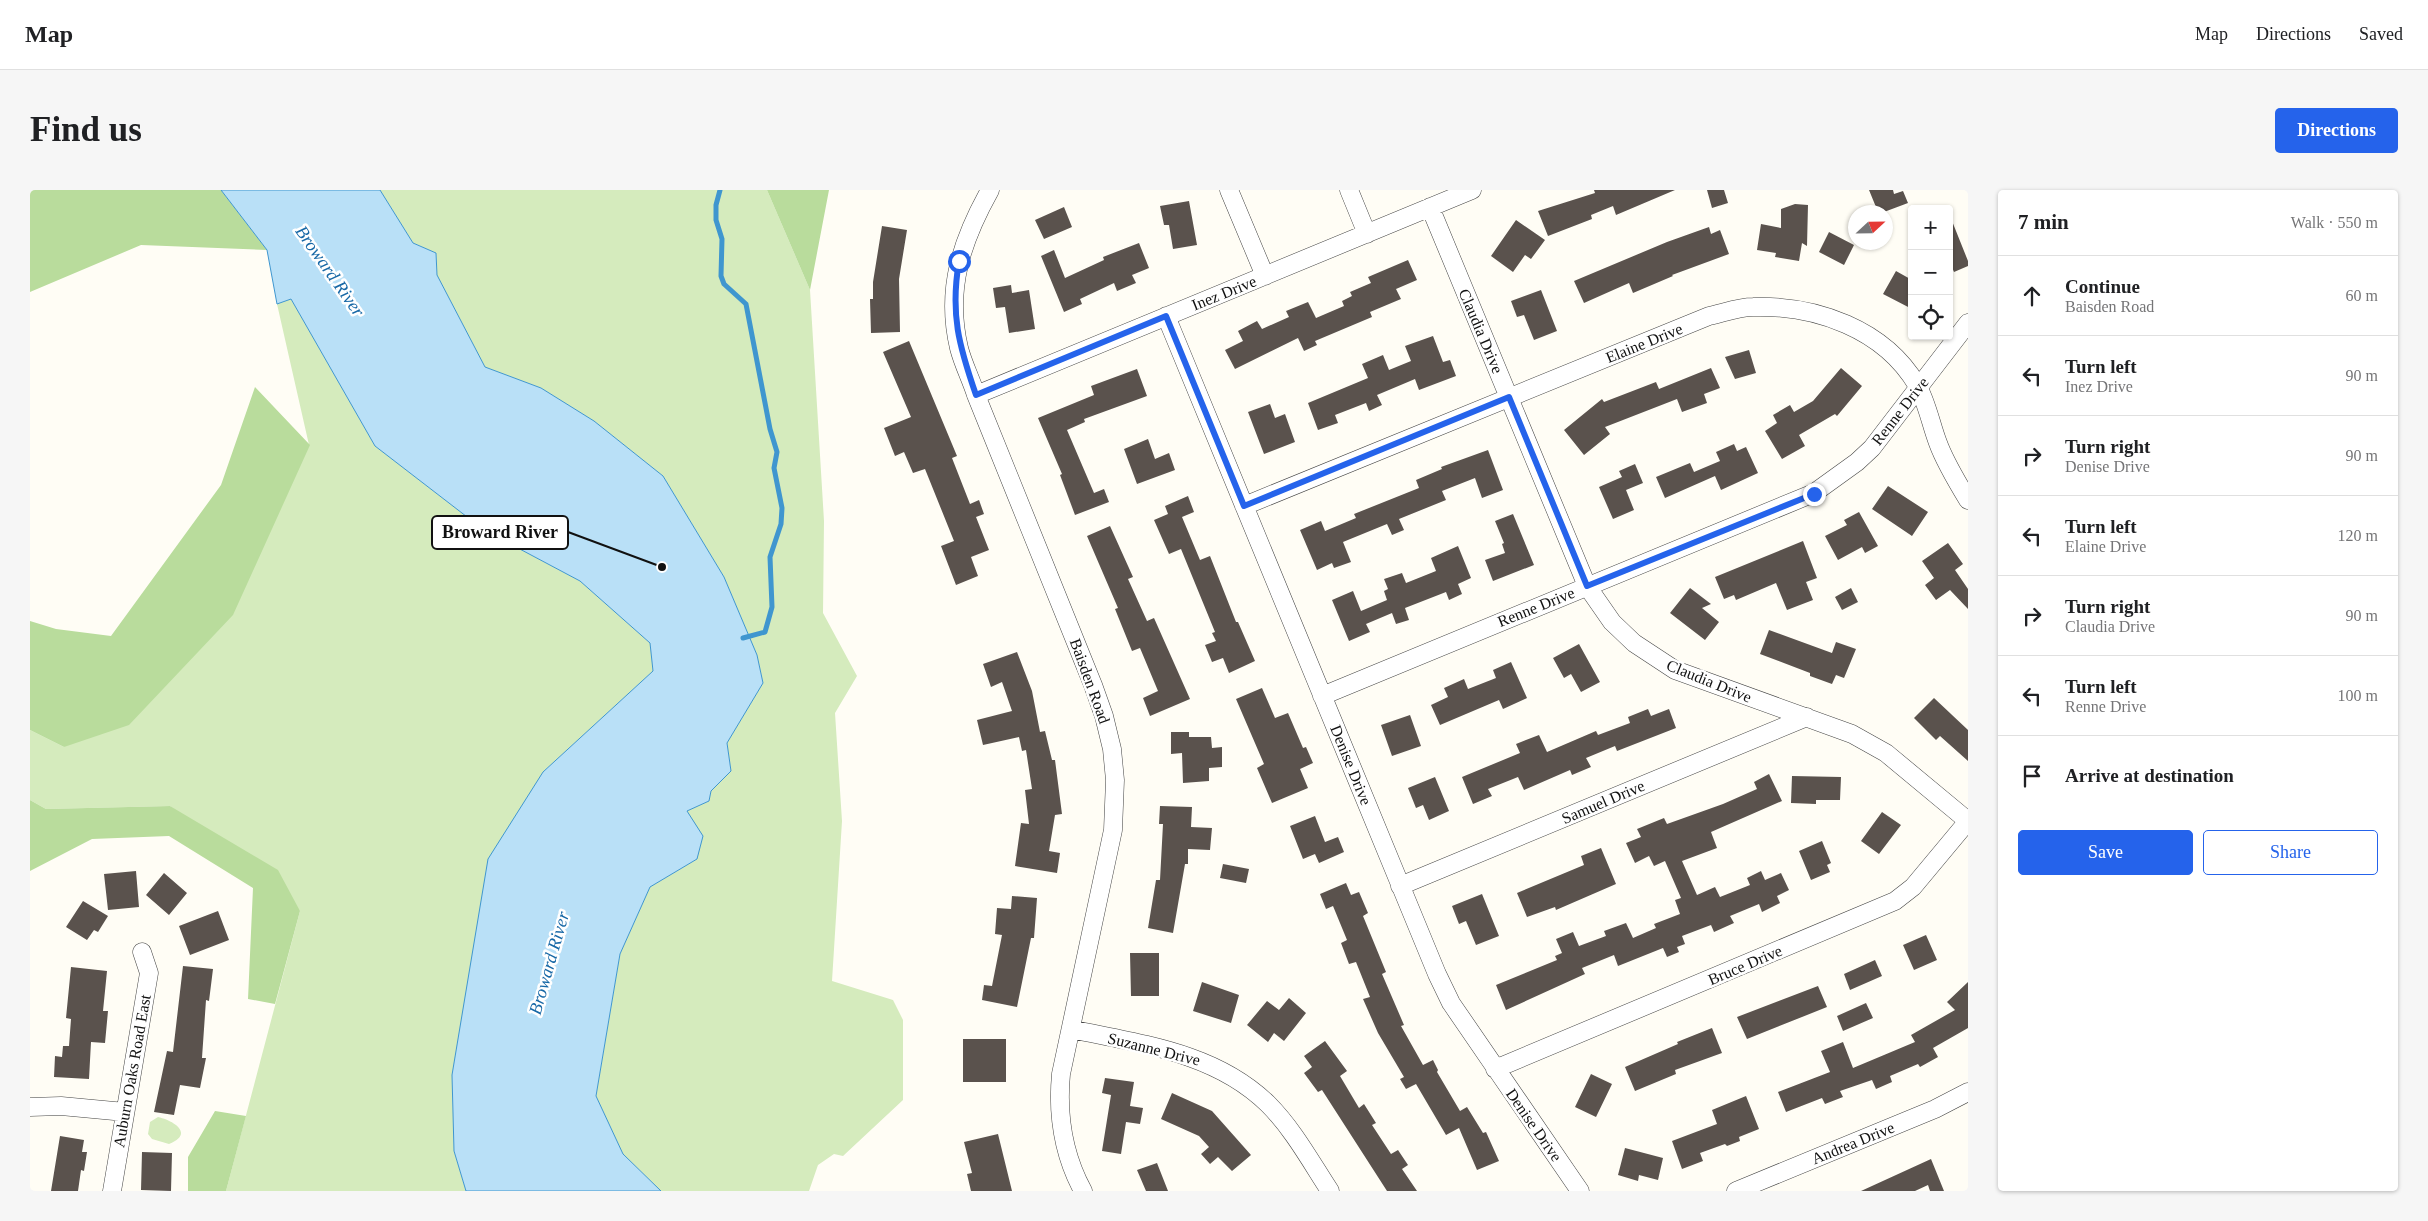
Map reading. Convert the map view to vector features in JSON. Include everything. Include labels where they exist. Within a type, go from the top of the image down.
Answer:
[{"type":"street","name":"Baisden Road","points":[[990,190],[966,237],[954,286],[959,347],[976,395],[1093,685],[1104,716],[1112,749],[1115,780],[1113,830],[1061,1074],[1059,1099],[1060,1123],[1065,1149],[1074,1174],[1083,1191]]},
{"type":"street","points":[[1229,190],[1265,276]]},
{"type":"street","points":[[1349,190],[1367,234]]},
{"type":"street","name":"Inez Drive","points":[[976,395],[1472,190]]},
{"type":"street","name":"Claudia Drive","points":[[1430,207],[1587,586],[1612,622],[1634,643],[1656,659],[1694,678],[1807,717],[1871,743],[1968,821]]},
{"type":"street","name":"Elaine Drive","points":[[1244,506],[1709,316],[1751,307],[1792,308],[1847,324],[1878,343],[1893,355],[1918,387],[1938,444],[1968,500]]},
{"type":"street","name":"Denise Drive","points":[[1166,316],[1400,886],[1452,1003],[1495,1069],[1580,1191]]},
{"type":"street","name":"Renne Drive","points":[[1322,696],[1814,494],[1857,462],[1872,448],[1968,323]]},
{"type":"street","name":"Samuel Drive","points":[[1400,886],[1807,717]]},
{"type":"street","name":"Bruce Drive","points":[[1495,1069],[1895,901],[1913,887],[1968,821]]},
{"type":"street","name":"Auburn Oaks Road East","points":[[112,1191],[149,973],[142,952]]},
{"type":"street","name":"Suzanne Drive","points":[[1071,1029],[1177,1052],[1221,1069],[1268,1104],[1286,1126],[1330,1191]]},
{"type":"street","name":"Andrea Drive","points":[[1736,1191],[1935,1109],[1968,1092]]},
{"type":"street","points":[[30,1106],[61,1106],[125,1112]]},
{"type":"green space","points":[[30,190],[221,190],[267,250],[141,245],[30,292]]},
{"type":"green space","points":[[380,190],[767,190],[810,290],[824,521],[823,613],[857,676],[835,713],[842,821],[832,981],[893,1000],[903,1020],[903,1100],[843,1156],[834,1154],[818,1165],[809,1191],[661,1191],[623,1154],[596,1096],[620,954],[650,887],[697,859],[687,811],[709,801],[711,791],[731,771],[727,743],[763,683],[757,655],[724,577],[663,476],[594,421],[541,388],[485,367],[437,275],[436,253],[413,243]]},
{"type":"green space","points":[[767,190],[829,190],[810,290]]},
{"type":"green space","points":[[291,299],[375,446],[484,530],[580,581],[650,643],[653,671],[543,772],[471,969],[452,1075],[454,1151],[466,1191],[226,1191],[300,911],[170,806],[46,809],[30,800],[30,730],[64,747],[309,445],[277,304]]},
{"type":"green space","points":[[255,387],[310,445],[233,615],[129,725],[64,747],[30,730],[30,621],[56,629],[111,636],[221,485]]},
{"type":"green space","points":[[30,800],[46,809],[170,806],[278,870],[300,911],[275,1004],[248,999],[253,888],[169,836],[92,839],[30,871]]},
{"type":"green space","points":[[215,1111],[246,1116],[226,1191],[188,1191],[188,1157]]},
{"type":"green space","points":[[158,1117],[179,1128],[180,1136],[176,1140],[169,1144],[152,1139],[148,1134],[150,1122]]},
{"type":"water","points":[[221,190],[380,190],[413,243],[436,253],[437,275],[485,367],[541,388],[594,421],[663,476],[724,577],[757,655],[763,683],[727,743],[731,771],[711,791],[709,801],[687,811],[703,836],[697,859],[650,887],[620,954],[596,1096],[623,1154],[661,1191],[466,1191],[454,1151],[452,1075],[488,859],[543,772],[653,671],[650,643],[580,581],[484,530],[375,446],[291,299],[277,304],[267,250]]},
{"type":"building","points":[[1594,190],[1675,190],[1616,215],[1613,206],[1591,215],[1592,219],[1548,236],[1538,211],[1595,193]]},
{"type":"building","points":[[1707,190],[1724,190],[1728,203],[1712,208]]},
{"type":"building","points":[[1869,190],[1893,190],[1894,194],[1903,191],[1908,203],[1893,209],[1893,205],[1875,205]]},
{"type":"building","points":[[1189,201],[1197,245],[1173,249],[1169,225],[1164,225],[1160,206]]},
{"type":"building","points":[[1795,204],[1808,205],[1807,246],[1802,243],[1799,261],[1775,257],[1776,253],[1757,250],[1761,224],[1781,228],[1781,209]]},
{"type":"building","points":[[1064,207],[1072,227],[1044,239],[1035,220]]},
{"type":"building","points":[[1516,220],[1545,240],[1531,259],[1525,255],[1513,272],[1491,256]]},
{"type":"building","points":[[1953,224],[1968,261],[1968,266],[1954,272]]},
{"type":"building","points":[[882,226],[907,230],[899,279],[900,332],[871,333],[870,299],[873,299],[873,282]]},
{"type":"building","points":[[1709,227],[1711,234],[1720,230],[1729,254],[1672,275],[1633,293],[1629,283],[1584,303],[1574,281],[1667,242]]},
{"type":"building","points":[[1829,232],[1848,242],[1848,250],[1852,250],[1844,265],[1819,252]]},
{"type":"building","points":[[1139,243],[1149,268],[1132,275],[1136,283],[1117,291],[1114,283],[1080,299],[1082,304],[1064,312],[1041,256],[1054,250],[1065,278],[1104,260],[1103,257]]},
{"type":"building","points":[[1408,260],[1417,280],[1396,289],[1401,299],[1370,312],[1372,317],[1315,341],[1317,345],[1304,351],[1298,338],[1235,369],[1225,350],[1243,341],[1238,331],[1257,321],[1262,329],[1289,317],[1286,311],[1308,302],[1316,318],[1344,306],[1342,301],[1352,296],[1350,292],[1371,283],[1368,277]]},
{"type":"building","points":[[1896,271],[1908,278],[1908,307],[1883,294]]},
{"type":"building","points":[[1011,285],[1012,293],[1029,290],[1035,329],[1009,333],[1005,307],[996,308],[993,288]]},
{"type":"building","points":[[1541,290],[1557,331],[1534,340],[1524,315],[1517,317],[1511,301]]},
{"type":"building","points":[[1433,336],[1443,362],[1450,360],[1456,376],[1419,390],[1415,379],[1377,395],[1382,405],[1369,411],[1366,403],[1335,415],[1338,423],[1318,430],[1308,403],[1368,378],[1362,364],[1383,355],[1389,370],[1411,361],[1405,346]]},
{"type":"building","points":[[909,341],[957,456],[952,458],[970,504],[979,500],[984,514],[976,517],[989,550],[971,557],[978,576],[956,585],[941,546],[954,541],[925,469],[913,473],[904,452],[895,456],[884,428],[911,417],[883,352]]},
{"type":"building","points":[[1749,350],[1756,373],[1735,379],[1725,357]]},
{"type":"building","points":[[1711,368],[1720,388],[1704,394],[1707,403],[1682,412],[1677,399],[1605,427],[1610,434],[1584,455],[1564,430],[1602,399],[1604,402],[1656,382],[1659,389]]},
{"type":"building","points":[[1841,368],[1862,386],[1837,416],[1835,414],[1799,435],[1805,446],[1782,459],[1765,431],[1777,423],[1773,415],[1790,405],[1794,412],[1813,401]]},
{"type":"building","points":[[1137,369],[1147,396],[1084,419],[1085,422],[1067,430],[1094,493],[1104,489],[1109,502],[1075,515],[1060,475],[1062,474],[1038,418],[1094,395],[1091,386]]},
{"type":"building","points":[[1270,404],[1275,418],[1285,414],[1295,442],[1264,454],[1248,412]]},
{"type":"building","points":[[1148,439],[1155,459],[1169,453],[1175,470],[1137,484],[1124,449]]},
{"type":"building","points":[[1734,444],[1737,451],[1746,447],[1758,473],[1721,490],[1715,476],[1665,498],[1656,477],[1690,463],[1694,472],[1720,461],[1716,452]]},
{"type":"building","points":[[1488,450],[1503,490],[1482,498],[1475,478],[1442,491],[1446,500],[1399,519],[1404,530],[1392,535],[1387,524],[1343,542],[1351,562],[1334,568],[1332,563],[1317,570],[1300,530],[1321,521],[1325,531],[1356,518],[1354,514],[1419,488],[1416,480],[1442,469],[1441,467]]},
{"type":"building","points":[[1635,464],[1643,483],[1626,490],[1634,510],[1613,519],[1599,487],[1622,477],[1619,471]]},
{"type":"building","points":[[1888,486],[1928,512],[1912,536],[1872,509]]},
{"type":"building","points":[[1188,496],[1194,512],[1182,517],[1200,560],[1210,556],[1236,622],[1238,622],[1255,661],[1229,673],[1223,658],[1212,662],[1205,645],[1216,641],[1212,633],[1215,632],[1181,549],[1169,554],[1154,520],[1168,514],[1165,506]]},
{"type":"building","points":[[1859,512],[1878,546],[1865,553],[1862,547],[1838,560],[1825,536],[1847,525],[1844,520]]},
{"type":"building","points":[[1513,514],[1534,565],[1493,581],[1485,560],[1505,553],[1502,544],[1504,543],[1495,521]]},
{"type":"building","points":[[1110,526],[1133,577],[1128,579],[1147,621],[1154,618],[1190,699],[1150,716],[1143,698],[1158,691],[1140,648],[1132,651],[1115,609],[1118,608],[1087,536]]},
{"type":"building","points":[[1803,541],[1817,578],[1806,582],[1813,600],[1787,610],[1776,583],[1736,600],[1734,595],[1724,599],[1715,577]]},
{"type":"building","points":[[1948,543],[1963,564],[1955,570],[1968,589],[1968,609],[1950,590],[1936,600],[1925,585],[1934,578],[1922,561]]},
{"type":"building","points":[[1458,546],[1471,578],[1458,584],[1462,594],[1449,600],[1446,592],[1405,608],[1409,620],[1396,624],[1392,613],[1366,624],[1370,632],[1349,641],[1332,600],[1353,591],[1361,611],[1387,600],[1384,591],[1388,589],[1384,579],[1402,573],[1406,583],[1436,571],[1431,558]]},
{"type":"building","points":[[1690,588],[1711,604],[1702,608],[1719,622],[1705,640],[1670,613]]},
{"type":"building","points":[[1851,588],[1858,602],[1842,610],[1835,597]]},
{"type":"building","points":[[1769,630],[1832,653],[1836,642],[1856,649],[1844,678],[1836,675],[1832,684],[1810,676],[1810,673],[1760,654]]},
{"type":"building","points":[[1579,644],[1600,682],[1581,692],[1571,674],[1564,678],[1553,658]]},
{"type":"building","points":[[1017,652],[1032,691],[1040,732],[1045,731],[1052,760],[1055,760],[1062,814],[1055,815],[1049,851],[1060,853],[1057,873],[1015,866],[1021,823],[1029,824],[1025,790],[1032,789],[1026,750],[1022,751],[1019,737],[983,745],[977,720],[1012,711],[1002,682],[991,687],[983,664]]},
{"type":"building","points":[[1511,662],[1527,698],[1503,709],[1499,700],[1440,725],[1431,705],[1448,697],[1444,688],[1464,679],[1468,689],[1496,678],[1493,670]]},
{"type":"building","points":[[1262,688],[1275,718],[1288,713],[1303,748],[1306,747],[1313,763],[1300,769],[1308,788],[1272,803],[1257,768],[1264,764],[1236,699]]},
{"type":"building","points":[[1934,698],[1968,730],[1968,761],[1940,736],[1936,740],[1914,718]]},
{"type":"building","points":[[1648,709],[1651,716],[1669,709],[1676,728],[1617,751],[1615,746],[1586,758],[1591,767],[1572,775],[1570,770],[1524,790],[1518,777],[1488,789],[1492,796],[1473,804],[1462,777],[1520,753],[1516,744],[1539,735],[1547,752],[1596,731],[1598,735],[1630,723],[1628,717]]},
{"type":"building","points":[[1410,715],[1421,746],[1392,756],[1381,725]]},
{"type":"building","points":[[1171,732],[1189,732],[1189,737],[1211,737],[1212,748],[1222,747],[1222,767],[1209,768],[1209,781],[1183,783],[1182,753],[1171,754]]},
{"type":"building","points":[[1769,774],[1782,801],[1711,832],[1717,848],[1682,861],[1697,895],[1715,887],[1720,897],[1750,885],[1747,878],[1761,871],[1765,880],[1781,873],[1789,890],[1777,896],[1780,903],[1762,912],[1759,904],[1730,916],[1734,923],[1714,932],[1711,925],[1682,936],[1685,944],[1677,947],[1679,952],[1667,957],[1663,948],[1618,966],[1614,955],[1582,968],[1585,974],[1506,1010],[1496,985],[1557,960],[1555,956],[1562,953],[1556,939],[1573,932],[1579,946],[1606,936],[1604,931],[1626,923],[1633,938],[1656,928],[1654,924],[1680,914],[1675,900],[1681,898],[1665,861],[1654,866],[1649,856],[1635,863],[1626,843],[1641,837],[1637,829],[1664,818],[1667,824],[1723,804],[1757,789],[1754,782]]},
{"type":"building","points":[[1792,776],[1841,777],[1840,800],[1816,800],[1816,804],[1791,803]]},
{"type":"building","points":[[1435,777],[1449,811],[1429,820],[1423,805],[1416,808],[1408,788]]},
{"type":"building","points":[[1160,806],[1192,807],[1191,827],[1212,828],[1210,850],[1188,849],[1188,864],[1185,864],[1173,933],[1148,928],[1156,880],[1160,880],[1163,824],[1159,824]]},
{"type":"building","points":[[1882,812],[1901,825],[1879,854],[1861,841]]},
{"type":"building","points":[[1315,816],[1325,842],[1338,837],[1344,852],[1319,863],[1315,854],[1303,859],[1290,826]]},
{"type":"building","points":[[1822,841],[1831,863],[1827,865],[1830,872],[1811,880],[1799,851]]},
{"type":"building","points":[[1601,848],[1616,884],[1556,910],[1555,907],[1527,917],[1517,893],[1584,865],[1581,856]]},
{"type":"building","points":[[1223,864],[1249,869],[1246,883],[1220,878]]},
{"type":"building","points":[[136,871],[139,907],[108,910],[104,874]]},
{"type":"building","points":[[164,873],[187,893],[169,915],[146,895]]},
{"type":"building","points":[[1346,883],[1351,895],[1359,892],[1368,913],[1363,916],[1386,972],[1382,974],[1404,1025],[1401,1026],[1423,1065],[1433,1060],[1438,1070],[1437,1072],[1460,1111],[1467,1107],[1483,1133],[1486,1132],[1499,1161],[1477,1170],[1459,1128],[1446,1135],[1416,1084],[1406,1089],[1400,1079],[1404,1077],[1378,1033],[1363,999],[1370,997],[1356,962],[1349,964],[1341,943],[1347,940],[1333,906],[1326,909],[1320,894]]},
{"type":"building","points":[[1482,894],[1499,936],[1476,945],[1466,921],[1459,924],[1452,906]]},
{"type":"building","points":[[1012,896],[1037,898],[1034,938],[1031,938],[1017,1007],[982,1000],[984,985],[992,986],[1002,935],[995,934],[997,908],[1011,909]]},
{"type":"building","points":[[83,901],[108,916],[98,932],[94,930],[87,940],[66,927]]},
{"type":"building","points":[[218,911],[229,940],[190,955],[179,926]]},
{"type":"building","points":[[1926,935],[1937,960],[1914,970],[1903,945]]},
{"type":"building","points":[[1130,953],[1159,953],[1159,996],[1131,996]]},
{"type":"building","points":[[1875,960],[1882,976],[1850,990],[1844,974]]},
{"type":"building","points":[[183,966],[213,969],[209,1001],[206,1000],[202,1058],[206,1058],[200,1088],[180,1085],[174,1115],[154,1112],[167,1051],[173,1052]]},
{"type":"building","points":[[71,967],[107,971],[103,1011],[108,1011],[105,1043],[91,1042],[89,1079],[54,1077],[55,1056],[62,1057],[63,1046],[69,1046],[71,1019],[66,1018]]},
{"type":"building","points":[[1202,982],[1239,995],[1231,1023],[1193,1011]]},
{"type":"building","points":[[1968,982],[1968,1028],[1933,1048],[1938,1057],[1920,1067],[1918,1064],[1890,1076],[1892,1082],[1876,1089],[1872,1080],[1840,1091],[1843,1097],[1825,1104],[1822,1098],[1786,1112],[1778,1092],[1830,1072],[1821,1051],[1843,1042],[1853,1068],[1915,1042],[1911,1035],[1955,1010],[1947,1002]]},
{"type":"building","points":[[1818,986],[1827,1007],[1747,1039],[1737,1017]]},
{"type":"building","points":[[1289,998],[1306,1013],[1284,1041],[1274,1033],[1268,1042],[1247,1025],[1267,1001],[1279,1010]]},
{"type":"building","points":[[1866,1003],[1873,1018],[1843,1031],[1837,1016]]},
{"type":"building","points":[[1712,1028],[1722,1053],[1675,1070],[1676,1074],[1635,1091],[1625,1067],[1678,1044],[1677,1042]]},
{"type":"building","points":[[963,1039],[1006,1039],[1006,1082],[963,1082]]},
{"type":"building","points":[[1325,1041],[1347,1071],[1340,1076],[1359,1108],[1364,1104],[1376,1123],[1372,1125],[1391,1154],[1398,1150],[1408,1165],[1402,1169],[1417,1191],[1387,1191],[1322,1090],[1318,1092],[1304,1073],[1312,1067],[1304,1056]]},
{"type":"building","points":[[1591,1074],[1612,1084],[1596,1117],[1575,1107]]},
{"type":"building","points":[[1105,1078],[1134,1082],[1130,1106],[1143,1108],[1140,1124],[1126,1122],[1121,1154],[1102,1151],[1111,1095],[1102,1093]]},
{"type":"building","points":[[1172,1093],[1212,1111],[1251,1155],[1232,1171],[1218,1157],[1210,1164],[1201,1154],[1209,1147],[1199,1136],[1161,1119]]},
{"type":"building","points":[[1746,1096],[1759,1129],[1739,1137],[1740,1141],[1700,1153],[1703,1161],[1682,1169],[1672,1141],[1717,1124],[1712,1110]]},
{"type":"building","points":[[998,1134],[1012,1191],[971,1191],[967,1174],[972,1173],[964,1142]]},
{"type":"building","points":[[60,1136],[84,1140],[82,1152],[87,1152],[84,1171],[81,1170],[78,1191],[51,1191]]},
{"type":"building","points":[[1625,1148],[1663,1158],[1658,1180],[1639,1175],[1638,1181],[1618,1175]]},
{"type":"building","points":[[142,1152],[172,1153],[171,1191],[141,1190]]},
{"type":"building","points":[[1931,1159],[1944,1191],[1930,1191],[1928,1185],[1915,1191],[1861,1191]]},
{"type":"building","points":[[1157,1163],[1168,1191],[1146,1191],[1137,1170]]},
{"type":"waterway","points":[[720,190],[716,205],[716,220],[722,239],[721,276],[724,284],[746,304],[770,429],[777,452],[774,468],[782,508],[781,524],[770,557],[772,607],[765,632],[743,638]]},
{"type":"place","name":"Broward River","points":[[662,567]]},
{"type":"route","points":[[959,261],[954,286],[959,347],[976,395],[1166,316],[1244,506],[1509,397],[1587,586],[1814,494]]}]
